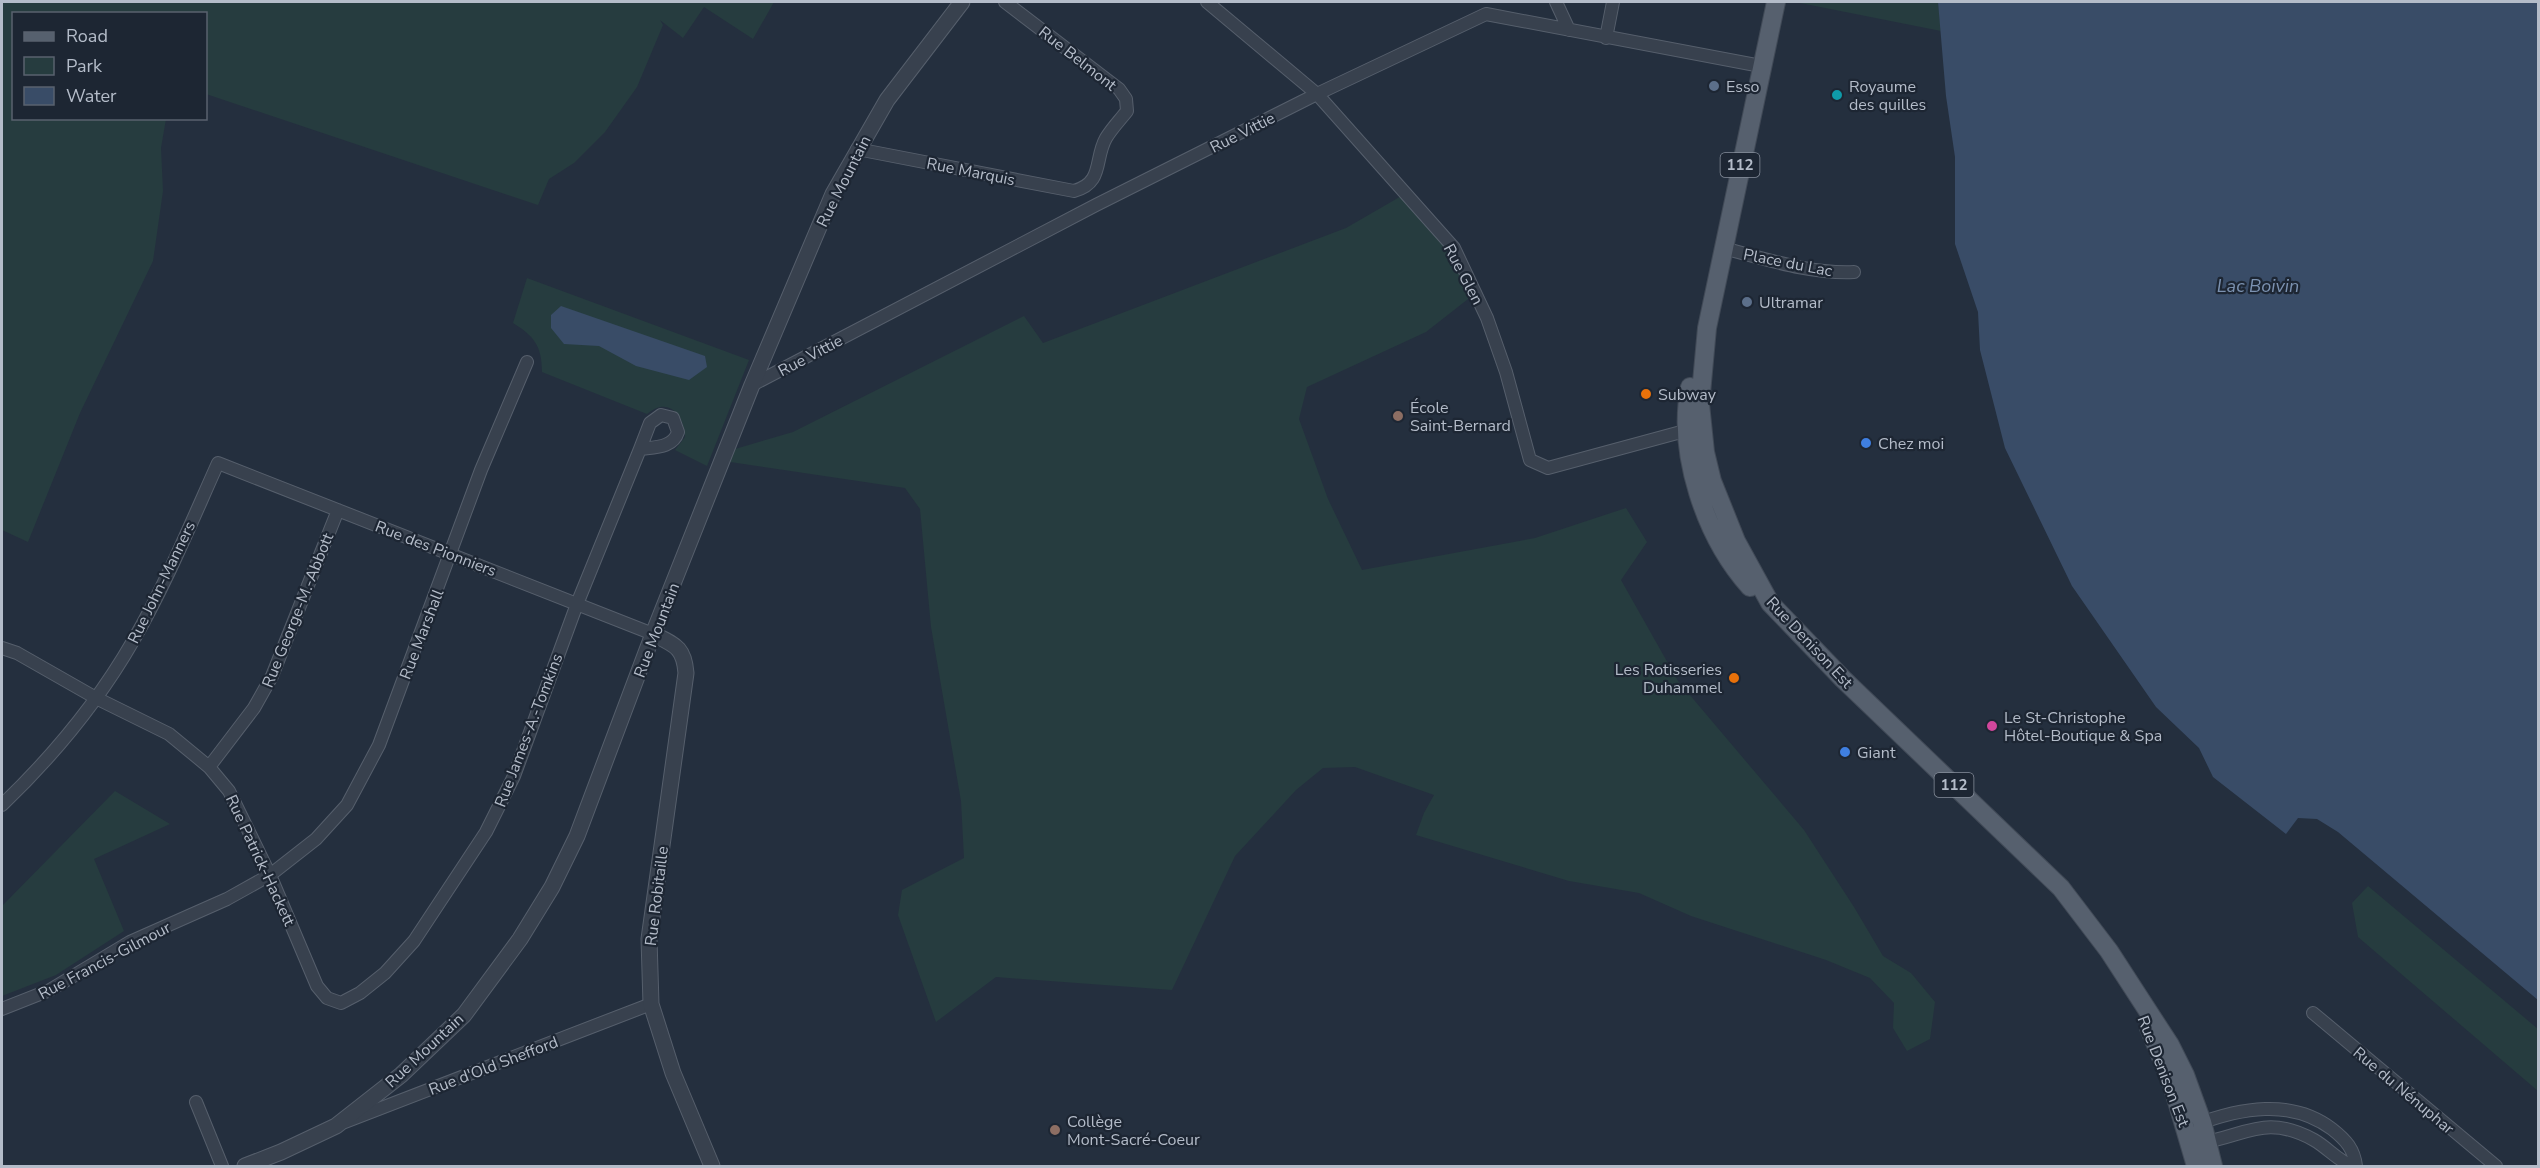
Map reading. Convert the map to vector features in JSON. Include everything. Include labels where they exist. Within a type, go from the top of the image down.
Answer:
[{"type":"main road","name":"112","points":[[1723,249],[1776,2]]},
{"type":"main road","name":"Rue Denison Est","points":[[1723,249],[1707,328],[1689,389],[1694,428],[1694,480],[1709,520],[1726,553],[1754,591],[1770,603],[1843,679],[2061,888],[2104,943],[2126,978],[2213,1167]]},
{"type":"main road","name":"Rue Denison Est","points":[[2196,1134],[2196,1167]]},
{"type":"street","name":"Rue Mountain","points":[[244,1167],[336,1126],[401,1076],[464,1015],[520,939],[552,887],[577,836],[653,634],[752,385],[833,194],[887,100],[962,2]]},
{"type":"street","name":"Rue Belmont","points":[[1005,2],[1119,89],[1126,99],[1127,111],[1105,139],[1094,177],[1086,188]]},
{"type":"street","points":[[1556,2],[1569,30]]},
{"type":"street","points":[[1606,38],[1613,2]]},
{"type":"street","name":"Rue Glen","points":[[1212,3],[1317,94],[1454,248],[1487,318],[1506,372],[1530,460],[1548,468],[1694,428]]},
{"type":"street","name":"Rue Vittie","points":[[752,385],[1096,205],[1317,94],[1486,14],[1761,66]]},
{"type":"street","name":"Rue Marquis","points":[[857,149],[1074,190],[1086,188]]},
{"type":"street","name":"Place du Lac","points":[[1723,249],[1812,270],[1835,273],[1854,272]]},
{"type":"street","name":"Rue Marshall","points":[[270,875],[316,839],[347,806],[379,745],[452,555],[481,470],[527,362]]},
{"type":"street","name":"Rue James-A.-Tomkins","points":[[341,1003],[360,993],[385,973],[414,941],[486,832],[514,776],[577,604],[640,449]]},
{"type":"street","name":"Rue des Pionniers","points":[[218,463],[653,634]]},
{"type":"street","name":"Rue John-Manners","points":[[96,698],[133,642],[161,589],[218,463]]},
{"type":"street","name":"Rue George-M.-Abbott","points":[[209,766],[254,708],[272,676],[338,510]]},
{"type":"street","name":"Rue Robitaille","points":[[653,634],[677,646],[685,657],[687,673],[649,939],[651,1004],[673,1073],[711,1167]]},
{"type":"street","name":"Rue Patrick-Hackett","points":[[2,648],[16,653],[96,698],[169,734],[209,766],[229,791],[270,875],[317,986],[327,998],[341,1003]]},
{"type":"street","points":[[2,805],[36,772],[96,698]]},
{"type":"street","name":"Rue Francis-Gilmour","points":[[2,1009],[50,990],[130,942],[227,899],[270,875]]},
{"type":"street","name":"Rue d'Old Shefford","points":[[336,1126],[651,1004]]},
{"type":"street","name":"Rue du Nénuphar","points":[[2313,1014],[2482,1162],[2496,1167]]},
{"type":"street","points":[[196,1102],[222,1167]]},
{"type":"street","points":[[2260,1127],[2262,1108]]},
{"type":"street","points":[[2284,1109],[2316,1118],[2342,1137],[2353,1149],[2354,1167],[2340,1162],[2329,1150],[2299,1133],[2260,1127],[2196,1134],[2247,1110],[2284,1109]]},
{"type":"green space","points":[[2,2],[774,2],[753,39],[704,7],[683,38],[660,20],[663,25],[637,87],[605,132],[574,163],[549,179],[538,205],[207,94],[207,12],[12,12],[12,120],[166,120],[161,148],[163,191],[153,261],[80,413],[28,542],[2,530]]},
{"type":"green space","points":[[1795,2],[1938,2],[1941,31]]},
{"type":"green space","points":[[1410,191],[1477,292],[1426,332],[1307,387],[1299,419],[1328,499],[1362,570],[1535,538],[1626,508],[1647,542],[1621,580],[1678,681],[1804,830],[1883,956],[1911,973],[1935,1002],[1930,1039],[1907,1051],[1893,1028],[1894,1003],[1870,978],[1826,960],[1691,916],[1639,893],[1569,881],[1416,835],[1434,795],[1355,767],[1323,768],[1296,790],[1235,856],[1172,990],[996,977],[936,1022],[898,915],[902,890],[964,858],[961,801],[931,627],[920,509],[905,488],[730,462],[735,449],[793,432],[1024,316],[1043,343],[1346,228]]},
{"type":"green space","points":[[527,278],[749,360],[707,466],[675,450],[685,437],[682,421],[674,410],[662,407],[647,414],[542,372],[538,348],[526,332],[513,323]]},
{"type":"green space","points":[[115,791],[170,824],[94,859],[124,931],[56,975],[2,996],[2,906]]},
{"type":"green space","points":[[2368,886],[2538,1029],[2538,1091],[2358,937],[2352,903]]},
{"type":"water","name":"Lac Boivin","points":[[1938,2],[2538,2],[2538,1000],[2338,832],[2317,819],[2298,818],[2286,834],[2213,777],[2199,748],[2156,707],[2072,586],[2005,448],[1980,350],[1978,312],[1955,244],[1955,157],[1946,96]]},
{"type":"water","points":[[561,306],[705,356],[707,367],[689,380],[636,366],[599,346],[564,344],[551,328],[551,315]]},
{"type":"place","name":"Esso","points":[[1714,86]]},
{"type":"place","name":"Royaume des quilles","points":[[1837,95]]},
{"type":"place","name":"Ultramar","points":[[1747,302]]},
{"type":"place","name":"Subway","points":[[1646,394]]},
{"type":"place","name":"École Saint-Bernard","points":[[1398,416]]},
{"type":"place","name":"Chez moi","points":[[1866,443]]},
{"type":"place","name":"Les Rotisseries Duhammel","points":[[1734,678]]},
{"type":"place","name":"Le St-Christophe Hôtel-Boutique & Spa","points":[[1992,726]]},
{"type":"place","name":"Giant","points":[[1845,752]]},
{"type":"place","name":"Collège Mont-Sacré-Coeur","points":[[1055,1130]]}]
